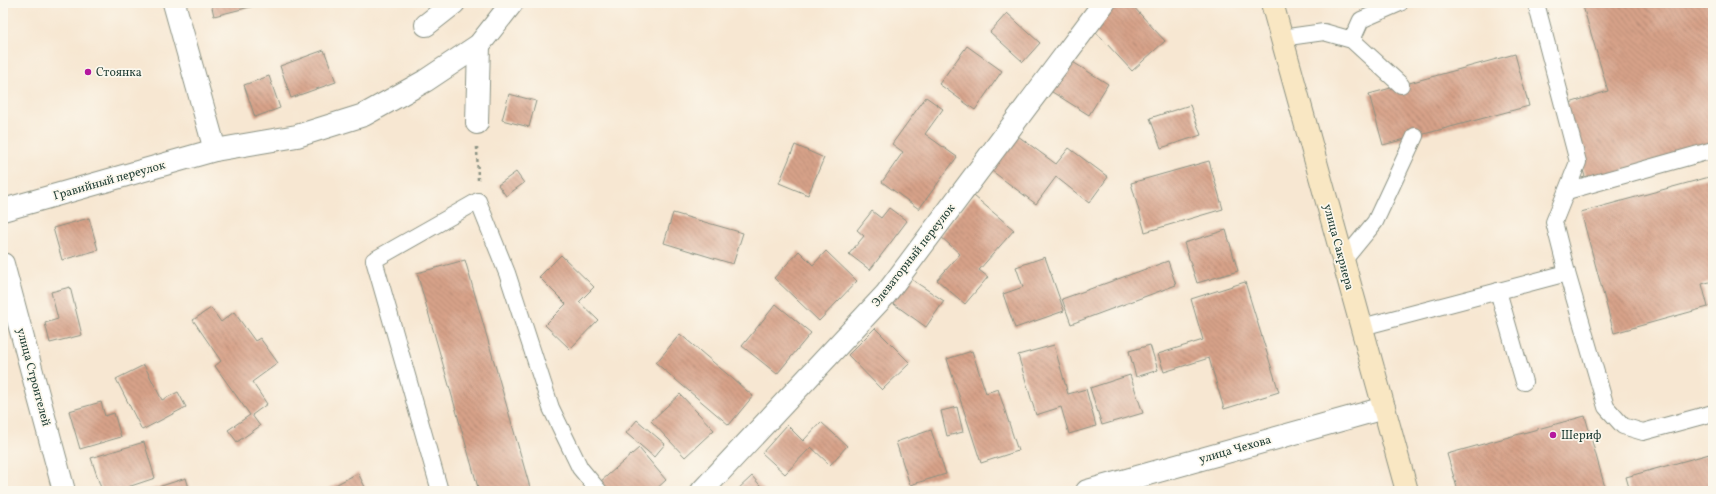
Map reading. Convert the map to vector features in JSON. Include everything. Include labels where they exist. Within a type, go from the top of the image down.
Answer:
[{"type":"street","points":[[174,3],[215,150]]},
{"type":"street","points":[[426,25],[454,3]]},
{"type":"street","name":"Гравийный переулок","points":[[3,210],[215,150],[297,136],[364,115],[425,81],[479,45],[512,3]]},
{"type":"street","name":"Элеваторный переулок","points":[[702,491],[886,294],[1104,3]]},
{"type":"street","name":"улица Сакриера","points":[[1272,3],[1407,491]]},
{"type":"street","points":[[477,123],[479,45]]},
{"type":"street","name":"улица Строителей","points":[[3,264],[64,491]]},
{"type":"street","name":"улица Чехова","points":[[1087,491],[1384,408]]},
{"type":"lane","points":[[1352,40],[1361,20],[1400,3]]},
{"type":"lane","points":[[1536,4],[1578,162],[1554,222],[1567,273],[1606,407],[1623,426],[1643,432],[1713,413]]},
{"type":"lane","points":[[1281,38],[1324,32],[1352,40],[1401,85]]},
{"type":"lane","points":[[1343,261],[1375,222],[1415,136]]},
{"type":"lane","points":[[1567,191],[1713,150]]},
{"type":"lane","points":[[440,491],[374,260],[478,201],[507,273],[551,408],[580,468],[599,491]]},
{"type":"lane","points":[[1362,328],[1567,273]]},
{"type":"lane","points":[[1498,291],[1524,382]]},
{"type":"path","points":[[477,123],[478,201]]},
{"type":"building","points":[[211,3],[253,3],[254,6],[214,16]]},
{"type":"building","points":[[1120,3],[1130,3],[1165,41],[1132,71],[1092,28]]},
{"type":"building","points":[[1582,3],[1713,3],[1713,144],[1587,183],[1563,105],[1608,91]]},
{"type":"building","points":[[1007,13],[1040,43],[1023,62],[990,32]]},
{"type":"building","points":[[967,46],[1002,71],[975,110],[939,84]]},
{"type":"building","points":[[324,50],[336,82],[291,98],[280,66]]},
{"type":"building","points":[[1515,54],[1529,106],[1383,145],[1369,94]]},
{"type":"building","points":[[1068,59],[1108,84],[1089,115],[1049,90]]},
{"type":"building","points":[[269,76],[280,108],[255,117],[244,85]]},
{"type":"building","points":[[509,94],[536,101],[529,127],[502,120]]},
{"type":"building","points":[[926,97],[943,109],[925,134],[957,157],[919,209],[882,182],[903,152],[892,144]]},
{"type":"building","points":[[1190,105],[1201,135],[1161,148],[1150,118]]},
{"type":"building","points":[[1018,136],[1056,164],[1069,148],[1108,177],[1089,203],[1056,177],[1036,204],[992,171]]},
{"type":"building","points":[[795,145],[824,158],[808,195],[779,183]]},
{"type":"building","points":[[1209,161],[1223,209],[1145,232],[1131,183]]},
{"type":"building","points":[[516,172],[524,183],[506,196],[498,185]]},
{"type":"building","points":[[1713,176],[1713,281],[1702,284],[1708,307],[1614,333],[1581,212]]},
{"type":"building","points":[[974,196],[1014,230],[979,270],[988,277],[965,304],[937,280],[960,254],[940,236]]},
{"type":"building","points":[[889,208],[907,221],[870,270],[849,254],[864,236],[857,230],[872,211],[881,218]]},
{"type":"building","points":[[673,213],[743,233],[733,264],[664,243]]},
{"type":"building","points":[[89,218],[98,250],[62,260],[53,228]]},
{"type":"building","points":[[1226,230],[1238,271],[1197,283],[1184,243]]},
{"type":"building","points":[[799,251],[813,265],[826,251],[857,281],[819,321],[774,278]]},
{"type":"building","points":[[561,255],[594,287],[579,302],[598,320],[570,349],[545,325],[566,304],[539,277]]},
{"type":"building","points":[[1045,257],[1064,311],[1015,328],[1003,294],[1023,287],[1016,267]]},
{"type":"building","points":[[465,260],[531,491],[479,491],[417,273]]},
{"type":"building","points":[[1168,261],[1176,285],[1071,324],[1062,299]]},
{"type":"building","points":[[908,277],[944,301],[926,327],[891,302]]},
{"type":"building","points":[[1245,282],[1279,392],[1224,409],[1209,358],[1164,372],[1158,354],[1203,340],[1191,299]]},
{"type":"building","points":[[70,287],[82,335],[50,343],[45,323],[58,319],[51,292]]},
{"type":"building","points":[[776,304],[811,333],[777,374],[742,346]]},
{"type":"building","points":[[211,308],[221,322],[234,312],[255,341],[260,338],[278,363],[252,382],[267,404],[252,415],[260,426],[237,442],[228,430],[250,415],[215,366],[221,361],[193,320]]},
{"type":"building","points":[[875,328],[910,363],[882,390],[848,355]]},
{"type":"building","points":[[680,334],[753,396],[729,425],[656,363]]},
{"type":"building","points":[[1054,345],[1068,394],[1086,389],[1096,426],[1069,434],[1061,407],[1036,415],[1018,355]]},
{"type":"building","points":[[1150,345],[1158,370],[1136,377],[1129,351]]},
{"type":"building","points":[[972,351],[986,393],[998,389],[1018,451],[981,463],[947,359]]},
{"type":"building","points":[[144,365],[162,400],[178,392],[186,407],[142,430],[116,379]]},
{"type":"building","points":[[1130,375],[1143,413],[1102,425],[1090,388]]},
{"type":"building","points":[[680,394],[714,430],[685,457],[651,421]]},
{"type":"building","points":[[101,402],[105,416],[114,413],[121,437],[80,449],[69,411]]},
{"type":"building","points":[[957,407],[963,432],[947,436],[941,411]]},
{"type":"building","name":"Шериф","points":[[1585,416],[1606,491],[1458,491],[1447,454]]},
{"type":"building","points":[[637,420],[665,444],[654,457],[626,433]]},
{"type":"building","points":[[821,422],[847,446],[830,465],[811,447],[785,474],[762,453],[787,425],[803,441]]},
{"type":"building","points":[[931,430],[946,474],[910,485],[896,442]]},
{"type":"building","points":[[144,442],[155,478],[128,487],[129,491],[102,491],[91,458]]},
{"type":"building","points":[[639,448],[666,480],[654,491],[607,491],[600,482]]},
{"type":"building","points":[[1713,453],[1713,491],[1630,491],[1626,477]]},
{"type":"building","points":[[358,473],[367,491],[324,491]]},
{"type":"building","points":[[752,476],[765,491],[736,491]]},
{"type":"building","points":[[186,478],[190,491],[146,491]]},
{"type":"place","name":"Стоянка","points":[[88,72]]},
{"type":"place","name":"Шериф","points":[[1553,435]]}]
